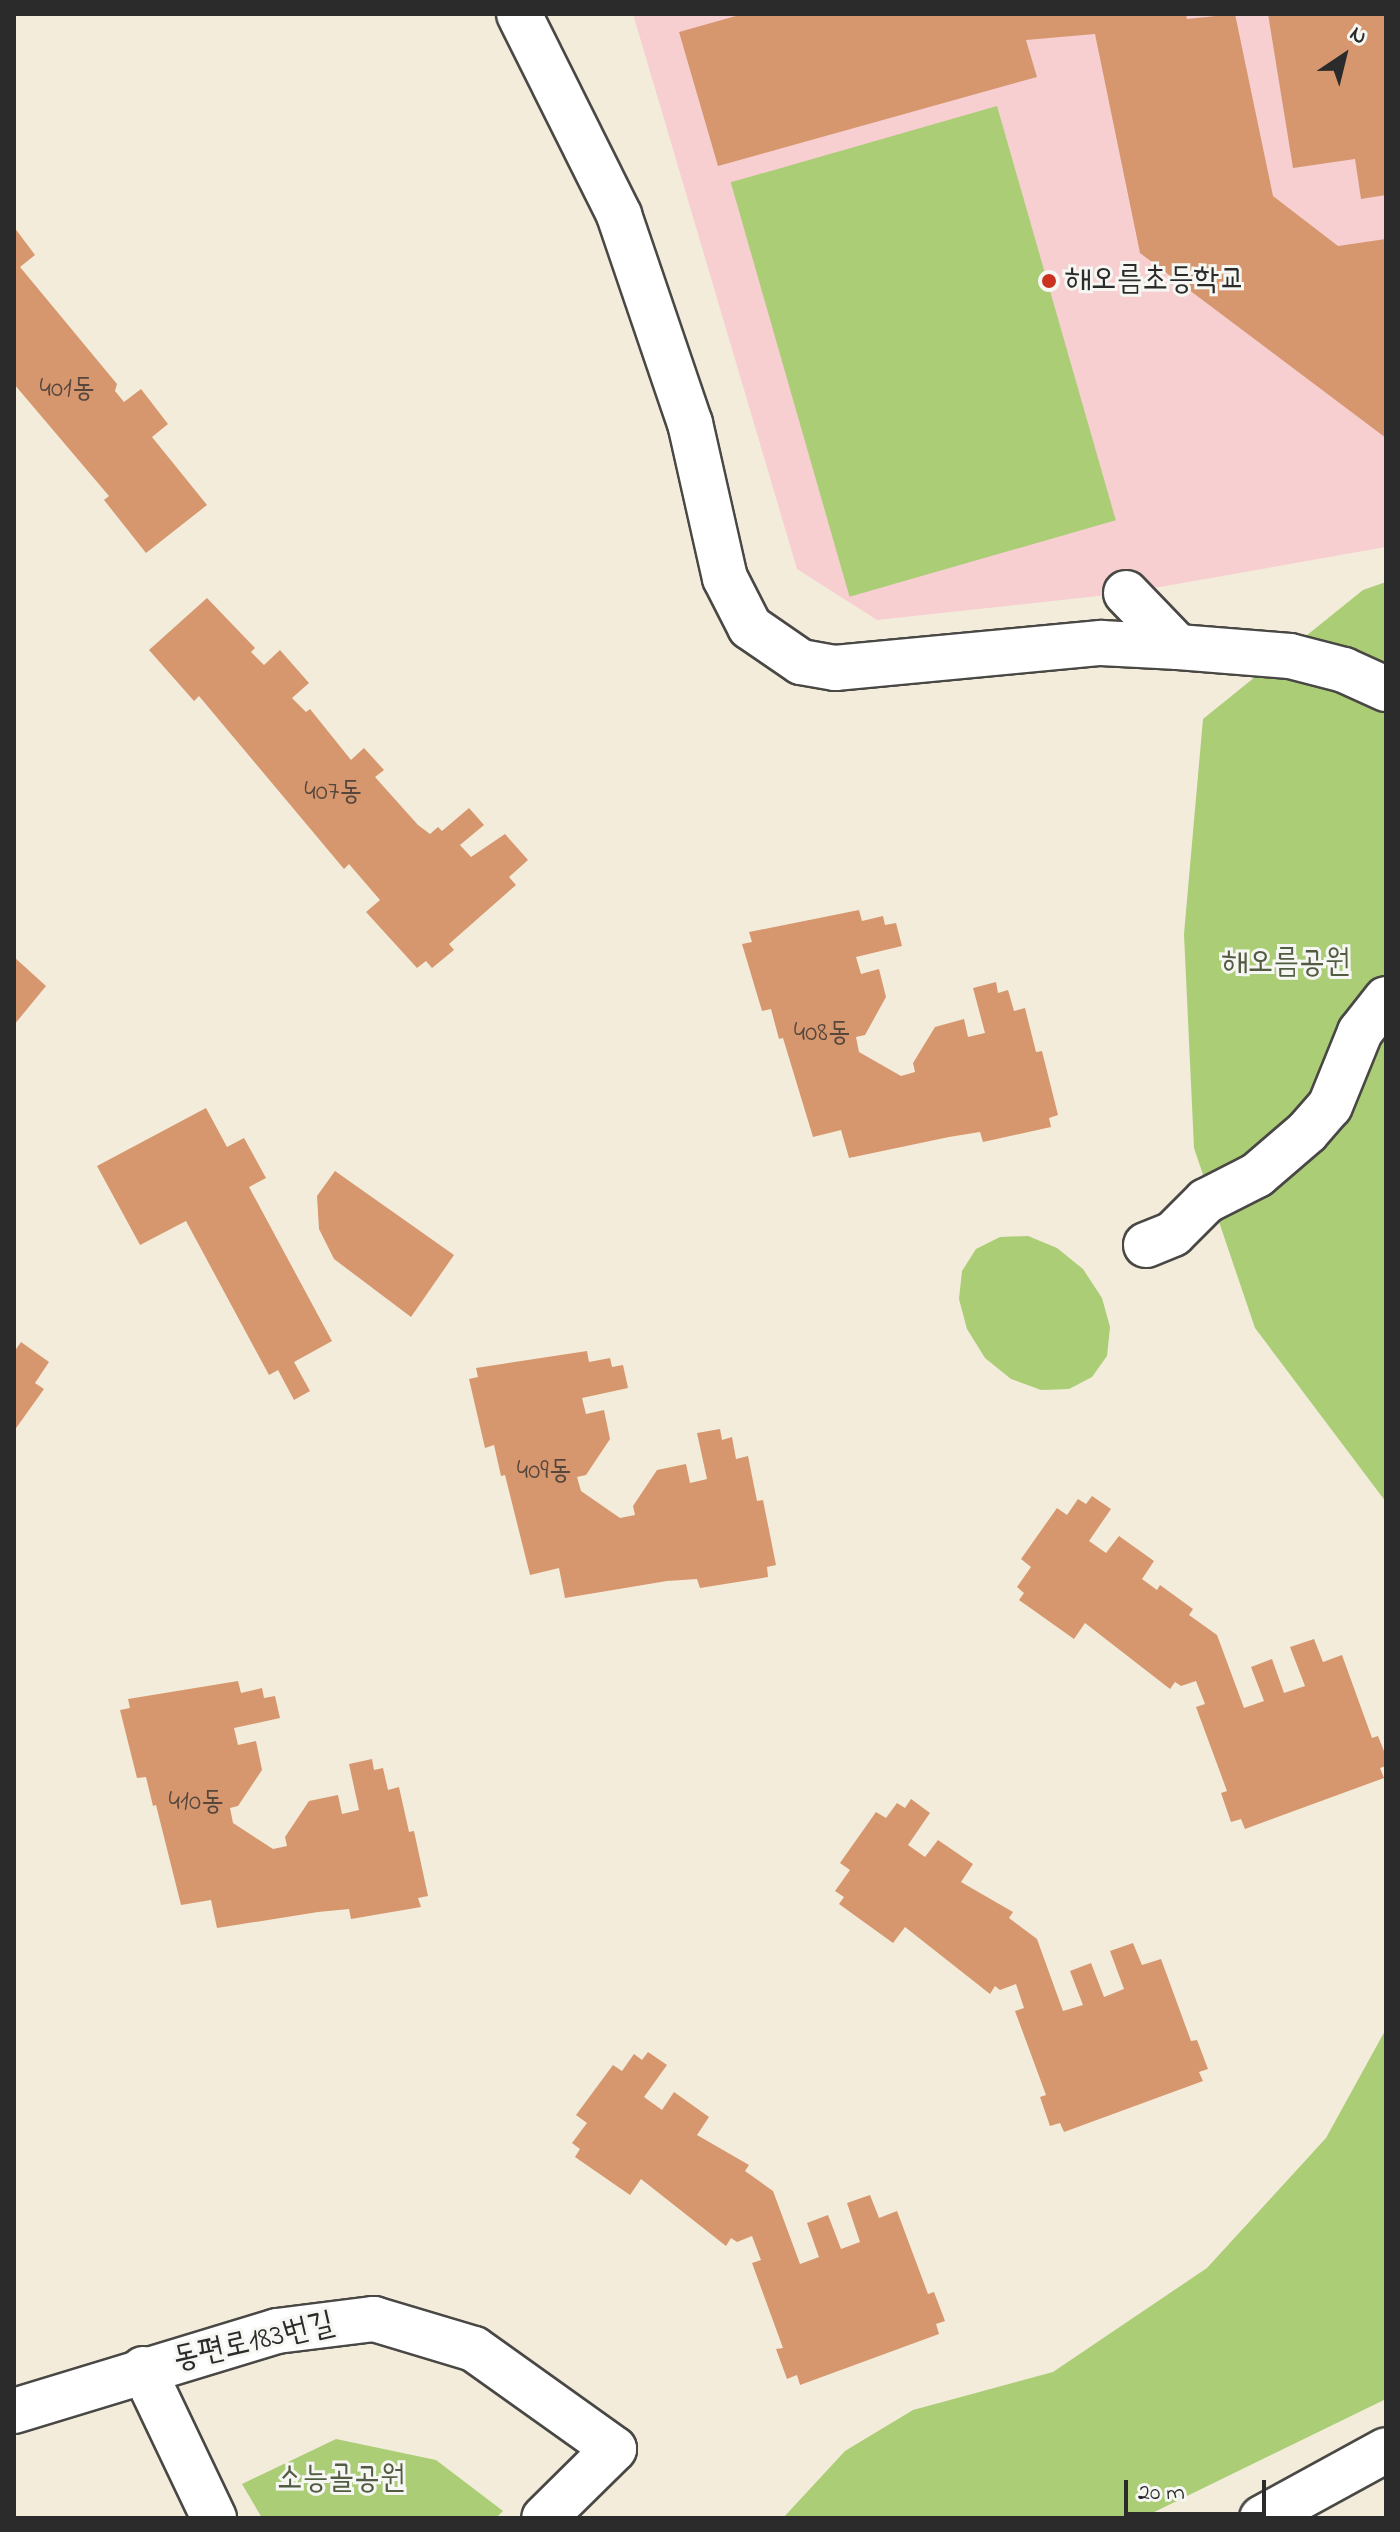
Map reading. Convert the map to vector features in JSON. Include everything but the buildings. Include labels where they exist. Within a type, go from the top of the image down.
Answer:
[{"type":"street","points":[[519,14],[619,215],[690,423],[725,578],[750,627],[801,662],[835,668],[1101,643],[1290,656],[1344,670],[1386,689]]},
{"type":"street","points":[[1126,593],[1178,647]]},
{"type":"street","points":[[1146,1245],[1173,1234],[1206,1201],[1257,1175],[1307,1132],[1330,1106],[1360,1032],[1386,999]]},
{"type":"street","name":"동편로183번길","points":[[14,2411],[143,2369],[277,2331],[374,2319],[474,2349],[614,2449],[544,2518]]},
{"type":"street","name":"동편로183번길","points":[[143,2369],[214,2518]]},
{"type":"street","points":[[1262,2518],[1386,2450]]},
{"type":"shaded area","name":"해오름초등학교","points":[[633,14],[1386,14],[1386,547],[1126,593],[877,620],[797,569]]},
{"type":"green space","points":[[997,106],[1116,520],[850,597],[731,182]]},
{"type":"green space","name":"해오름공원","points":[[1386,582],[1386,1502],[1255,1328],[1194,1148],[1184,934],[1203,719],[1363,590]]},
{"type":"green space","points":[[1028,1236],[1057,1248],[1083,1269],[1102,1298],[1110,1327],[1107,1356],[1092,1377],[1069,1389],[1041,1390],[1011,1379],[985,1358],[967,1329],[959,1299],[962,1271],[976,1249],[1000,1237]]},
{"type":"green space","points":[[1386,2029],[1386,2399],[1142,2518],[783,2518],[845,2451],[913,2410],[1053,2372],[1207,2268],[1326,2138]]},
{"type":"green space","name":"소능골공원","points":[[336,2439],[436,2460],[503,2511],[496,2518],[262,2518],[242,2484]]},
{"type":"place","name":"해오름초등학교","points":[[1049,281]]}]
